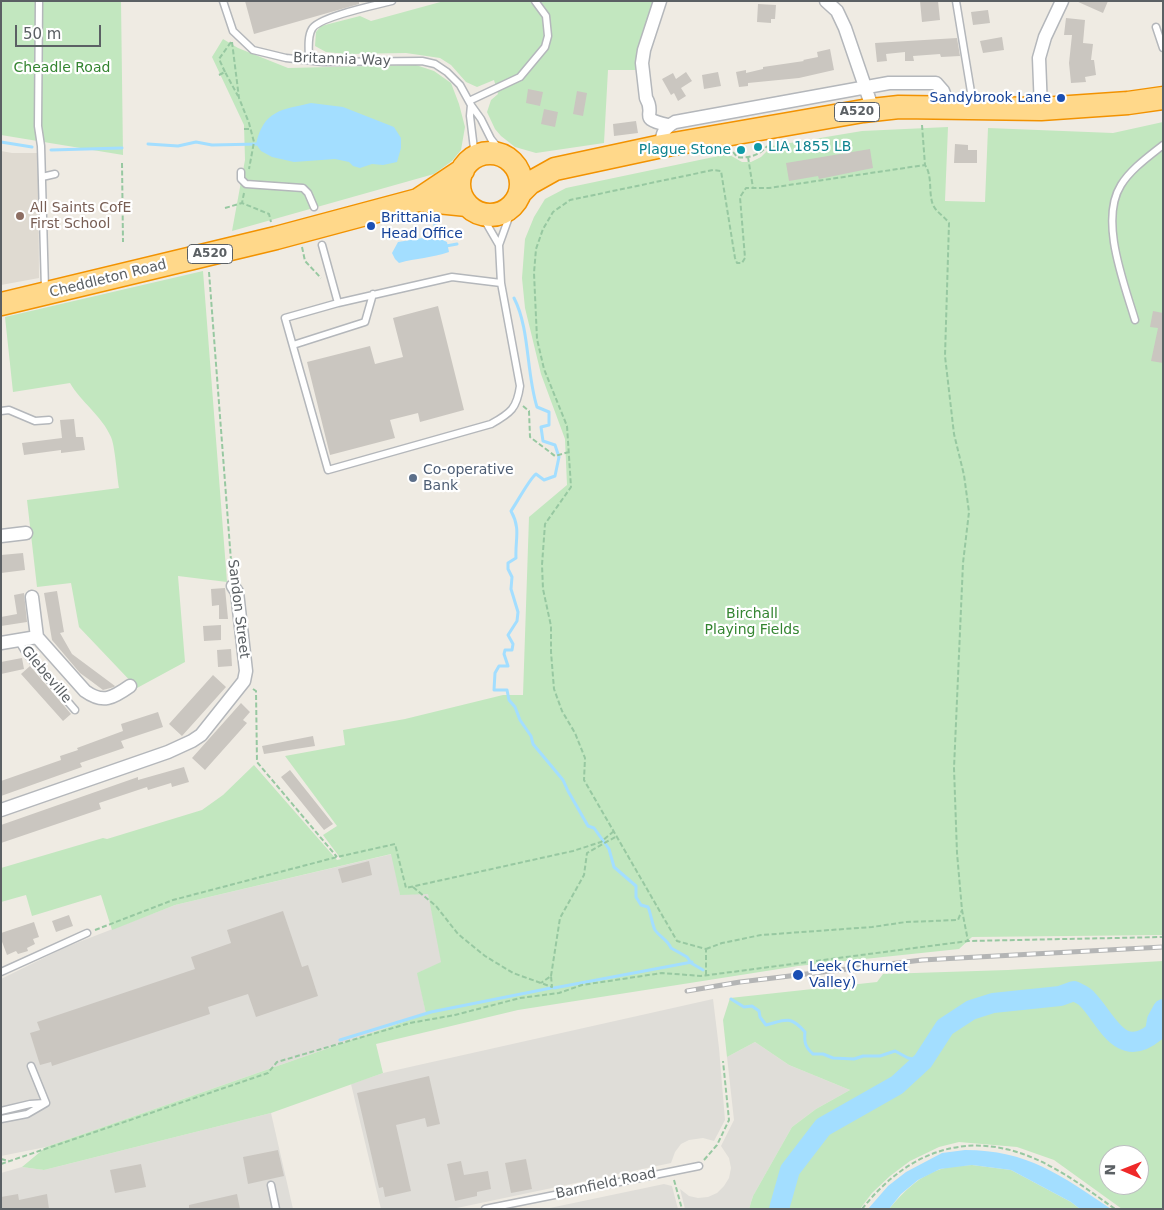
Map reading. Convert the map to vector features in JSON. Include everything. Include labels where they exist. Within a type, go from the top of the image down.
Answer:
[{"type":"highway","name":"Cheddleton Road","points":[[418,200],[474,209],[489,215],[500,214],[517,199],[530,183],[555,169],[665,136],[899,107],[1041,109],[1128,103],[1163,98]]},
{"type":"highway","name":"Cheddleton Road","points":[[1,304],[208,255],[418,200],[469,163],[489,152],[555,169]]},
{"type":"highway","points":[[508,158],[520,175],[517,199]]},
{"type":"highway","points":[[469,163],[459,187],[461,195],[474,209]]},
{"type":"street","points":[[660,1],[644,50],[642,63],[649,118],[665,136],[675,122],[704,115],[889,83],[936,83],[943,91],[949,107]]},
{"type":"street","points":[[826,1],[837,11],[841,19],[873,110]]},
{"type":"street","points":[[1041,109],[1040,58],[1045,37],[1062,1]]},
{"type":"street","points":[[1,536],[26,534]]},
{"type":"street","name":"Sandon Street","points":[[233,586],[237,592],[246,671],[244,681]]},
{"type":"street","name":"Glebeville","points":[[32,597],[37,637],[85,691],[93,697],[101,699],[110,698],[130,686]]},
{"type":"street","name":"Glebeville","points":[[1,643],[37,637]]},
{"type":"street","points":[[1,810],[168,752],[192,741],[201,734],[244,681]]},
{"type":"lane","points":[[39,1],[38,126],[41,146],[45,295]]},
{"type":"lane","name":"Britannia Way","points":[[223,1],[232,32],[253,50],[286,58],[323,62],[422,61],[436,64],[447,72],[464,90],[491,139],[508,158]]},
{"type":"lane","points":[[309,60],[310,31],[316,24],[333,17],[392,1]]},
{"type":"lane","points":[[469,163],[470,103],[520,77],[545,47],[548,36],[546,16],[535,1]]},
{"type":"lane","points":[[956,1],[971,92],[971,107]]},
{"type":"lane","points":[[1156,28],[1163,48]]},
{"type":"lane","points":[[1135,320],[1112,228],[1113,212],[1121,185],[1137,167],[1163,145]]},
{"type":"lane","points":[[241,172],[241,179],[246,184],[303,188],[308,193],[314,207]]},
{"type":"lane","points":[[42,177],[55,174]]},
{"type":"lane","points":[[501,283],[452,277],[373,294],[285,318],[328,470],[491,424],[508,414],[518,401],[520,386],[501,283],[499,245],[517,199]]},
{"type":"lane","points":[[474,209],[499,245]]},
{"type":"lane","points":[[322,246],[338,303]]},
{"type":"lane","points":[[293,345],[365,322],[373,294]]},
{"type":"lane","points":[[1,411],[8,410],[35,421],[49,420]]},
{"type":"lane","name":"Glebeville","points":[[18,640],[26,653],[75,710]]},
{"type":"lane","points":[[1,972],[87,933]]},
{"type":"lane","points":[[31,1066],[46,1103]]},
{"type":"lane","points":[[1,1111],[30,1104],[46,1103]]},
{"type":"lane","points":[[1,1119],[27,1114],[46,1103]]},
{"type":"lane","name":"Barnfield Road","points":[[485,1209],[699,1166]]},
{"type":"lane","points":[[271,1185],[276,1209]]},
{"type":"path","points":[[239,98],[232,41],[219,59],[239,98],[254,142],[242,204]]},
{"type":"path","points":[[219,75],[225,72]]},
{"type":"path","points":[[922,125],[925,165],[928,169],[933,204],[938,214],[949,223],[944,359],[954,434],[964,476],[969,512],[963,563],[954,768],[957,853],[962,910],[968,941]]},
{"type":"path","points":[[244,129],[250,130]]},
{"type":"path","points":[[737,157],[748,157],[762,152],[768,141]]},
{"type":"path","points":[[748,157],[753,188]]},
{"type":"path","points":[[122,163],[123,242]]},
{"type":"path","points":[[925,165],[769,188],[746,188],[740,197],[745,258],[742,263],[734,258],[721,171],[713,170],[570,200],[553,212],[543,229],[536,249],[534,273],[536,315],[538,339],[544,369],[567,426],[571,487],[545,524],[542,565],[543,589],[551,626],[554,689],[562,711],[575,733],[585,758],[584,780],[677,940],[706,949],[722,943],[761,935],[872,927],[906,922],[958,920],[962,910]]},
{"type":"path","points":[[226,208],[242,204],[269,214],[276,238]]},
{"type":"path","points":[[302,245],[305,261],[323,280],[331,279]]},
{"type":"path","name":"Sandon Street","points":[[208,255],[233,586]]},
{"type":"path","points":[[518,401],[529,411],[530,437],[555,456],[569,452]]},
{"type":"path","points":[[244,681],[256,691],[257,762],[337,857]]},
{"type":"path","points":[[87,933],[173,900],[337,857],[395,844],[406,888],[573,851],[601,842],[614,831]]},
{"type":"path","points":[[412,887],[436,906],[458,934],[484,956],[513,973],[552,987],[551,976],[560,918],[584,875],[587,852],[617,836]]},
{"type":"path","points":[[1,1164],[268,1072],[277,1062],[410,1023],[454,1015],[520,998],[559,994],[582,985],[662,974],[706,975],[968,941],[1163,937]]},
{"type":"path","points":[[706,949],[706,975]]},
{"type":"path","points":[[541,983],[551,976]]},
{"type":"path","points":[[699,1166],[717,1145],[729,1120],[723,1061]]},
{"type":"path","points":[[862,1209],[890,1178],[911,1163],[943,1150],[975,1146],[1010,1150],[1042,1162],[1115,1209]]},
{"type":"path","points":[[1,1159],[9,1161]]},
{"type":"path","points":[[672,1171],[682,1209]]},
{"type":"shaded area","name":"All Saints CofE First School","points":[[1,151],[38,153],[39,278],[1,285]]},
{"type":"shaded area","points":[[392,854],[400,894],[428,893],[442,962],[418,973],[426,1014],[46,1147],[1,1156],[1,979],[66,947],[175,905]]},
{"type":"shaded area","points":[[713,999],[725,1120],[714,1141],[703,1138],[689,1140],[681,1144],[675,1152],[671,1163],[452,1209],[381,1209],[351,1084],[383,1073]]},
{"type":"shaded area","points":[[755,1042],[789,1065],[850,1090],[816,1109],[792,1127],[753,1196],[749,1209],[685,1209],[680,1189],[689,1196],[698,1198],[708,1197],[717,1193],[729,1178],[731,1168],[729,1158],[721,1146],[734,1120],[727,1057]]},
{"type":"shaded area","points":[[271,1113],[293,1209],[1,1209],[1,1173],[22,1167],[44,1170]]},
{"type":"shaded area","points":[[664,1184],[672,1186],[678,1209],[545,1209]]},
{"type":"green space","name":"Cheadle Road","points":[[1,1],[121,1],[123,155],[1,135]]},
{"type":"green space","points":[[444,1],[654,1],[642,39],[636,70],[608,70],[604,143],[536,153],[515,147],[495,129],[487,112],[491,100],[498,94],[494,80],[477,87],[466,82],[451,65],[440,58],[406,53],[347,54],[326,52],[315,46],[316,32],[321,26],[360,16],[371,21]]},
{"type":"green space","points":[[223,39],[238,48],[288,68],[416,65],[434,71],[451,83],[459,104],[465,127],[461,150],[452,161],[434,174],[232,231],[245,160],[244,125],[212,57]]},
{"type":"green space","name":"Birchall Playing Fields","points":[[1163,122],[1163,935],[972,937],[959,949],[798,966],[518,1010],[376,1044],[383,1073],[271,1113],[44,1170],[22,1167],[46,1147],[426,1014],[417,973],[441,962],[428,894],[400,895],[391,854],[175,905],[112,930],[101,895],[32,916],[26,895],[1,902],[1,868],[103,838],[107,839],[202,810],[223,795],[254,765],[337,860],[341,859],[323,835],[337,826],[285,756],[345,745],[343,730],[405,719],[503,695],[523,695],[529,517],[567,485],[565,439],[541,374],[525,308],[522,278],[525,239],[534,217],[545,199],[566,188],[728,154],[742,162],[751,162],[761,157],[772,146],[862,131],[948,127],[945,201],[985,202],[988,128],[1113,133]]},
{"type":"green space","points":[[203,271],[227,582],[178,576],[185,662],[137,688],[79,627],[71,583],[37,587],[27,500],[119,488],[115,454],[107,429],[70,383],[13,392],[5,317]]},
{"type":"green space","points":[[1163,961],[1163,1209],[1122,1209],[1103,1195],[1149,1195],[1149,1145],[1099,1145],[1099,1192],[1054,1160],[1017,1147],[959,1142],[939,1147],[910,1161],[872,1193],[860,1209],[749,1209],[753,1196],[792,1127],[816,1109],[850,1090],[789,1065],[755,1042],[727,1057],[723,1020],[730,998],[877,982],[883,974],[1008,970]]},
{"type":"green space","points":[[972,1165],[1011,1170],[1071,1202],[1080,1209],[889,1209],[906,1190],[926,1175],[945,1168]]},
{"type":"water","points":[[311,103],[343,107],[394,127],[401,138],[401,148],[397,162],[383,165],[372,164],[360,168],[353,166],[349,162],[335,159],[294,162],[272,157],[261,151],[256,144],[259,133],[269,118],[283,110]]},
{"type":"water","points":[[435,236],[447,242],[449,252],[399,263],[392,253],[398,242]]},
{"type":"water","points":[[965,1150],[1007,1154],[1025,1160],[1059,1175],[1111,1209],[1080,1209],[1071,1202],[1011,1170],[972,1165],[940,1169],[918,1180],[901,1194],[889,1209],[868,1209],[888,1186],[906,1172],[942,1153]]},
{"type":"building","points":[[245,1],[359,1],[359,4],[254,34]]},
{"type":"building","points":[[920,1],[938,1],[940,20],[922,22]]},
{"type":"building","points":[[1076,1],[1108,1],[1103,13]]},
{"type":"building","points":[[758,4],[776,5],[775,19],[771,19],[771,23],[757,22]]},
{"type":"building","points":[[988,10],[990,23],[973,25],[971,12]]},
{"type":"building","points":[[1066,18],[1085,20],[1083,43],[1093,44],[1091,60],[1094,60],[1096,75],[1085,77],[1086,82],[1071,83],[1069,63],[1072,35],[1064,35]]},
{"type":"building","points":[[1002,37],[1004,50],[983,53],[980,41]]},
{"type":"building","points":[[957,38],[960,56],[941,57],[940,54],[913,56],[914,61],[905,61],[905,52],[886,54],[887,61],[877,62],[875,43]]},
{"type":"building","points":[[830,49],[834,70],[799,78],[748,83],[748,86],[739,87],[736,72],[746,70],[746,73],[763,69],[763,67],[804,61],[818,57],[817,52]]},
{"type":"building","points":[[686,72],[692,81],[681,88],[686,96],[678,101],[674,93],[671,95],[662,79],[673,73],[676,79]]},
{"type":"building","points":[[718,72],[721,86],[704,89],[702,75]]},
{"type":"building","points":[[528,89],[543,92],[540,106],[526,103]]},
{"type":"building","points":[[577,91],[587,93],[583,116],[573,114]]},
{"type":"building","points":[[544,109],[558,112],[555,127],[541,124]]},
{"type":"building","points":[[636,121],[638,133],[614,136],[613,124]]},
{"type":"building","points":[[955,144],[968,145],[968,150],[977,150],[977,163],[954,163]]},
{"type":"building","points":[[870,149],[873,168],[819,179],[818,176],[789,181],[786,163]]},
{"type":"building","points":[[438,306],[464,410],[420,422],[418,413],[390,420],[395,438],[330,455],[307,362],[370,346],[375,364],[403,357],[393,318]]},
{"type":"building","points":[[1153,311],[1163,313],[1163,363],[1151,361],[1158,328],[1150,327]]},
{"type":"building","points":[[74,419],[76,437],[83,437],[85,450],[61,453],[61,450],[24,455],[22,443],[62,438],[60,420]]},
{"type":"building","points":[[23,553],[25,570],[1,573],[1,555]]},
{"type":"building","points":[[225,588],[228,619],[219,619],[219,605],[212,606],[211,589]]},
{"type":"building","points":[[57,591],[64,632],[60,633],[72,654],[114,687],[103,690],[80,673],[52,640],[44,593]]},
{"type":"building","points":[[24,593],[27,622],[1,626],[1,617],[17,614],[14,595]]},
{"type":"building","points":[[221,625],[221,640],[204,641],[203,626]]},
{"type":"building","points":[[231,649],[232,666],[218,667],[217,650]]},
{"type":"building","points":[[22,658],[24,669],[1,674],[1,662]]},
{"type":"building","points":[[30,666],[71,714],[63,721],[21,674]]},
{"type":"building","points":[[213,675],[226,687],[182,736],[169,724]]},
{"type":"building","points":[[241,703],[250,712],[243,720],[247,723],[205,770],[192,758]]},
{"type":"building","points":[[158,712],[163,727],[121,741],[124,748],[80,763],[82,767],[1,796],[1,781],[61,760],[60,756],[78,750],[77,748],[123,731],[121,724]]},
{"type":"building","points":[[313,736],[315,746],[264,754],[262,746]]},
{"type":"building","points":[[184,767],[189,782],[172,787],[171,783],[148,790],[147,787],[99,803],[101,809],[1,843],[1,825],[138,777],[138,780]]},
{"type":"building","points":[[290,770],[333,824],[324,830],[281,777]]},
{"type":"building","points":[[369,861],[372,875],[342,883],[338,869]]},
{"type":"building","points":[[283,911],[302,967],[308,965],[318,996],[256,1017],[248,994],[208,1007],[210,1014],[52,1066],[51,1062],[40,1065],[30,1033],[40,1030],[37,1022],[195,969],[191,957],[231,943],[227,930]]},
{"type":"building","points":[[69,915],[73,926],[56,932],[52,921]]},
{"type":"building","points":[[34,922],[39,937],[33,939],[35,944],[27,948],[28,951],[18,954],[16,951],[7,955],[1,939],[1,933]]},
{"type":"building","points":[[429,1076],[440,1124],[427,1127],[425,1118],[396,1125],[411,1191],[385,1197],[383,1187],[379,1188],[357,1093]]},
{"type":"building","points":[[278,1150],[284,1176],[248,1184],[243,1157]]},
{"type":"building","points":[[526,1159],[532,1189],[511,1193],[505,1163]]},
{"type":"building","points":[[461,1161],[464,1175],[488,1171],[491,1189],[477,1192],[477,1196],[455,1201],[447,1164]]},
{"type":"building","points":[[141,1164],[146,1187],[115,1193],[110,1170]]},
{"type":"building","points":[[18,1194],[19,1200],[47,1194],[49,1209],[1,1209],[1,1197]]},
{"type":"building","points":[[237,1194],[240,1209],[189,1209],[189,1205]]},
{"type":"waterway","points":[[1,142],[32,147]]},
{"type":"waterway","points":[[148,144],[178,146],[196,142],[212,145],[259,144]]},
{"type":"waterway","points":[[51,150],[122,148]]},
{"type":"waterway","points":[[431,240],[435,231],[435,222]]},
{"type":"waterway","points":[[446,246],[457,244]]},
{"type":"waterway","points":[[514,298],[523,323],[537,407],[549,412],[549,425],[541,427],[543,441],[555,445],[559,457],[555,476],[544,480],[536,474],[533,476],[511,511],[517,529],[516,558],[508,563],[508,569],[512,577],[511,589],[518,612],[517,621],[508,635],[513,644],[512,650],[505,650],[504,654],[508,666],[499,666],[495,673],[494,690],[507,690],[509,700],[531,736],[533,744],[563,780],[588,826],[594,828],[609,849],[614,867],[636,886],[636,897],[641,905],[648,907],[655,930],[671,948],[687,957],[691,963],[703,970]]},
{"type":"waterway","points":[[554,988],[692,962]]},
{"type":"waterway","points":[[340,1040],[431,1012],[551,988]]},
{"type":"waterway","points":[[779,1209],[790,1170],[823,1127],[897,1085],[923,1061],[945,1027],[971,1010],[993,1003],[1060,996],[1074,991],[1086,998],[1115,1034],[1123,1040],[1132,1042],[1143,1040],[1155,1032],[1157,1020],[1163,1009]]},
{"type":"waterway","points":[[731,999],[744,1007],[752,1006],[759,1011],[760,1017],[766,1025],[787,1020],[795,1023],[805,1032],[806,1044],[813,1054],[823,1054],[833,1058],[854,1059],[863,1056],[880,1056],[895,1051],[908,1058],[923,1061]]},
{"type":"railway","points":[[687,991],[740,982],[922,960],[1163,947]]},
{"type":"place","name":"Sandybrook Lane","points":[[1061,98]]},
{"type":"place","name":"LIA 1855 LB","points":[[758,147]]},
{"type":"place","name":"Plague Stone","points":[[741,150]]},
{"type":"place","name":"All Saints CofE First School","points":[[20,216]]},
{"type":"place","name":"Brittania Head Office","points":[[371,226]]},
{"type":"place","name":"Co-operative Bank","points":[[413,478]]},
{"type":"place","name":"Leek (Churnet Valley)","points":[[798,975]]}]
